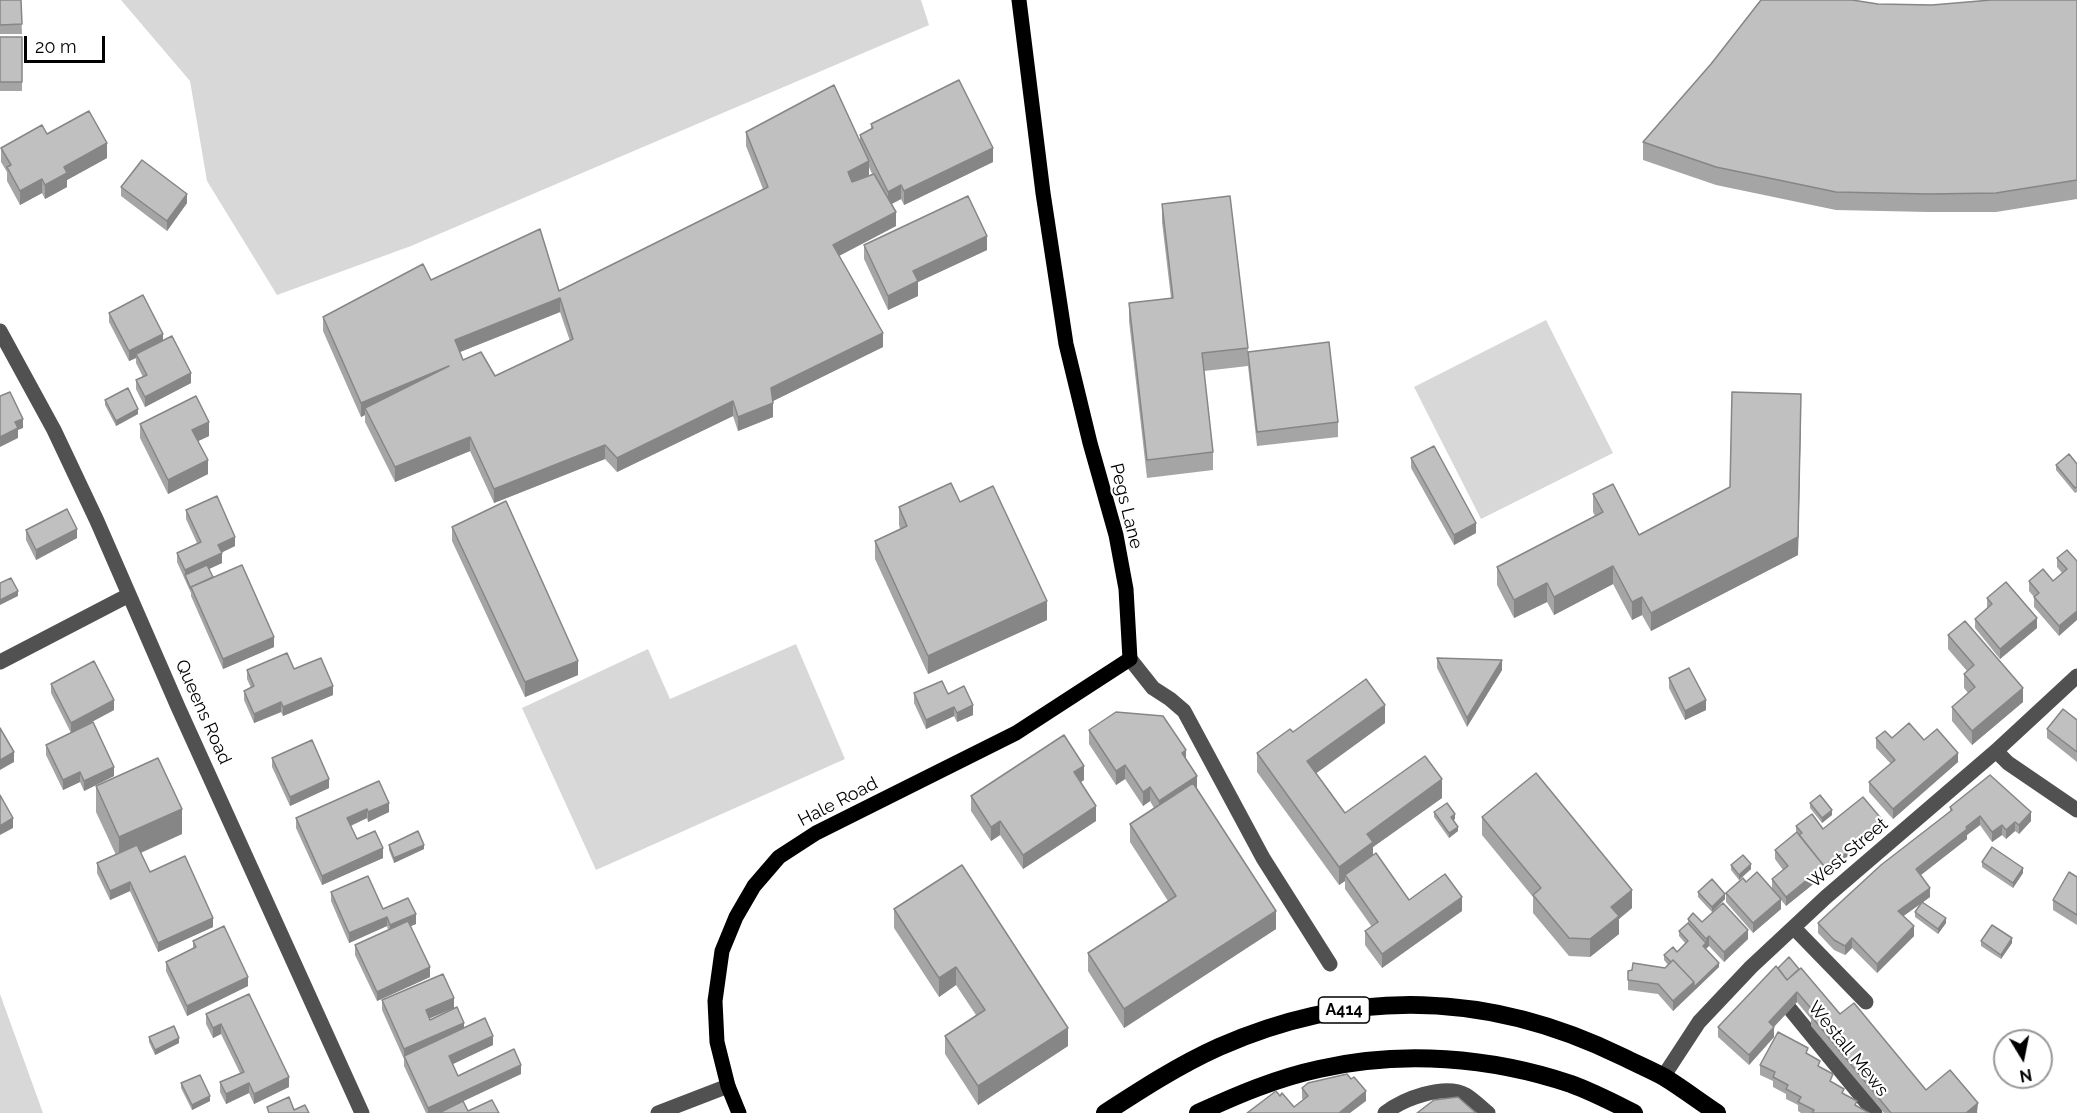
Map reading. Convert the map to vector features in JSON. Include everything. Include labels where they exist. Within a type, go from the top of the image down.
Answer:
[{"type":"highway","name":"A414","points":[[1105,1113],[1157,1079],[1220,1047],[1278,1025],[1340,1011],[1390,1005],[1466,1008],[1532,1021],[1582,1037],[1663,1077],[1717,1113]]},
{"type":"highway","points":[[1198,1113],[1257,1087],[1318,1069],[1369,1060],[1426,1058],[1522,1070],[1572,1084],[1634,1113]]},
{"type":"main road","name":"Pegs Lane","points":[[1019,0],[1041,184],[1066,344],[1090,443],[1116,535],[1126,589],[1130,659]]},
{"type":"main road","name":"Hale Road","points":[[739,1113],[728,1086],[717,1042],[715,1001],[722,951],[736,917],[754,886],[779,857],[816,833],[1016,733],[1130,659]]},
{"type":"street","name":"Queens Road","points":[[0,331],[54,430],[362,1113]]},
{"type":"street","points":[[0,662],[129,595]]},
{"type":"street","points":[[1130,659],[1154,688],[1184,711],[1263,858],[1330,964]]},
{"type":"street","name":"West Street","points":[[1663,1077],[1699,1022],[1751,967],[1826,897],[1996,751],[2077,676]]},
{"type":"street","points":[[1996,751],[2008,763],[2077,810]]},
{"type":"street","points":[[1794,928],[1866,1002]]},
{"type":"street","points":[[1751,967],[1766,979]]},
{"type":"street","name":"Westall Mews","points":[[1790,1009],[1875,1113]]},
{"type":"street","points":[[657,1113],[728,1086]]},
{"type":"street","points":[[1385,1113],[1398,1103],[1422,1095],[1453,1091],[1465,1095],[1488,1113]]},
{"type":"shaded area","points":[[121,0],[921,0],[929,25],[411,246],[277,295],[207,181],[190,81]]},
{"type":"shaded area","points":[[1546,320],[1613,453],[1481,519],[1414,387]]},
{"type":"shaded area","points":[[796,644],[845,759],[596,870],[522,708],[648,649],[670,699]]},
{"type":"shaded area","points":[[0,994],[43,1113],[0,1113]]},
{"type":"building","points":[[0,0],[21,0],[22,24],[0,25]]},
{"type":"building","points":[[1761,0],[1852,0],[1878,4],[1932,5],[1991,0],[2077,0],[2077,180],[1996,193],[1836,192],[1716,167],[1643,142],[1711,64]]},
{"type":"building","points":[[0,37],[22,37],[22,82],[0,82]]},
{"type":"building","points":[[959,80],[993,148],[904,191],[901,185],[888,192],[860,135],[873,128],[871,124]]},
{"type":"building","points":[[834,85],[869,161],[848,172],[852,182],[874,174],[896,212],[833,245],[883,333],[771,388],[773,403],[738,417],[733,401],[617,458],[605,445],[494,489],[470,437],[395,467],[365,408],[449,366],[361,403],[323,317],[423,264],[431,280],[540,229],[559,291],[768,187],[746,132]],"holes":[[[560,298],[573,339],[495,376],[481,352],[463,360],[455,340]]]},
{"type":"building","points":[[89,111],[107,143],[64,167],[67,173],[45,185],[42,179],[20,191],[7,167],[11,165],[1,148],[42,125],[47,134]]},
{"type":"building","points":[[142,160],[187,194],[167,221],[121,187]]},
{"type":"building","points":[[968,196],[987,236],[913,271],[918,281],[888,296],[864,245]]},
{"type":"building","points":[[1230,196],[1248,348],[1202,353],[1213,452],[1147,460],[1129,303],[1173,298],[1162,204]]},
{"type":"building","points":[[143,295],[163,334],[129,351],[109,313]]},
{"type":"building","points":[[172,336],[191,373],[145,397],[136,380],[147,375],[136,354]]},
{"type":"building","points":[[1329,342],[1338,422],[1257,432],[1248,352]]},
{"type":"building","points":[[128,388],[138,409],[116,421],[105,400]]},
{"type":"building","points":[[10,392],[23,419],[15,422],[18,428],[0,437],[0,396]]},
{"type":"building","points":[[1732,392],[1801,394],[1798,537],[1651,613],[1642,597],[1632,602],[1613,566],[1554,597],[1547,583],[1514,600],[1497,567],[1603,512],[1593,494],[1613,484],[1639,535],[1730,487]]},
{"type":"building","points":[[196,396],[209,422],[192,430],[208,460],[168,480],[140,424]]},
{"type":"building","points":[[1434,446],[1476,523],[1454,535],[1411,458]]},
{"type":"building","points":[[2069,454],[2077,464],[2077,487],[2075,488],[2056,465]]},
{"type":"building","points":[[951,483],[960,502],[993,486],[1047,601],[928,656],[875,541],[907,526],[899,507]]},
{"type":"building","points":[[217,496],[235,537],[218,545],[222,553],[185,570],[177,553],[201,542],[186,510]]},
{"type":"building","points":[[506,501],[578,661],[525,682],[452,527]]},
{"type":"building","points":[[67,509],[77,529],[36,550],[26,530]]},
{"type":"building","points":[[2067,550],[2077,561],[2077,611],[2059,626],[2034,597],[2039,593],[2029,581],[2043,569],[2053,581],[2067,569],[2057,558]]},
{"type":"building","points":[[207,565],[213,577],[191,589],[185,575]]},
{"type":"building","points":[[242,565],[274,637],[223,659],[191,587]]},
{"type":"building","points":[[11,578],[18,591],[0,600],[0,583]]},
{"type":"building","points":[[2006,582],[2037,618],[2000,649],[1975,619],[1992,604],[1987,598]]},
{"type":"building","points":[[1965,621],[2023,688],[1972,731],[1952,707],[1975,687],[1964,674],[1974,665],[1948,635]]},
{"type":"building","points":[[287,653],[294,669],[321,658],[333,686],[283,707],[281,702],[254,714],[244,691],[254,686],[247,670]]},
{"type":"building","points":[[1437,658],[1502,660],[1467,718]]},
{"type":"building","points":[[94,661],[114,700],[71,723],[51,684]]},
{"type":"building","points":[[1689,668],[1706,700],[1685,711],[1669,678]]},
{"type":"building","points":[[1366,679],[1385,705],[1307,761],[1345,813],[1425,756],[1442,779],[1367,834],[1373,842],[1339,867],[1257,753],[1290,729],[1293,732]]},
{"type":"building","points":[[942,681],[948,694],[964,686],[973,705],[957,713],[954,707],[926,720],[914,693]]},
{"type":"building","points":[[2063,709],[2077,720],[2077,752],[2047,729]]},
{"type":"building","points":[[1116,712],[1163,716],[1186,750],[1182,753],[1197,776],[1159,801],[1150,787],[1143,792],[1125,765],[1116,771],[1089,730]]},
{"type":"building","points":[[93,722],[114,767],[84,781],[80,772],[63,780],[46,745]]},
{"type":"building","points":[[1909,723],[1924,740],[1937,729],[1958,753],[1893,809],[1869,782],[1895,760],[1876,738],[1885,731],[1892,738]]},
{"type":"building","points":[[0,728],[14,752],[0,760]]},
{"type":"building","points":[[1064,735],[1084,766],[1074,772],[1096,806],[1023,855],[1000,821],[991,827],[971,796]]},
{"type":"building","points":[[312,740],[329,779],[290,797],[272,758]]},
{"type":"building","points":[[158,758],[182,809],[119,837],[96,786]]},
{"type":"building","points":[[1536,773],[1632,890],[1611,907],[1619,916],[1590,939],[1569,938],[1533,895],[1541,888],[1482,817]]},
{"type":"building","points":[[1990,775],[2031,812],[2019,825],[2015,822],[2006,830],[2002,825],[1992,832],[1980,816],[1916,869],[1930,888],[1898,911],[1914,926],[1877,964],[1852,938],[1845,946],[1834,940],[1818,923],[1881,865],[1952,810],[1950,807]]},
{"type":"building","points":[[379,781],[389,803],[347,818],[357,839],[375,831],[383,848],[322,876],[296,818]]},
{"type":"building","points":[[1193,783],[1276,911],[1124,1009],[1088,953],[1176,896],[1130,824]]},
{"type":"building","points":[[0,795],[13,818],[0,826]]},
{"type":"building","points":[[1820,795],[1832,810],[1822,818],[1810,803]]},
{"type":"building","points":[[1863,797],[1884,822],[1824,871],[1824,866],[1799,835],[1802,833],[1796,826],[1812,814],[1823,829]]},
{"type":"building","points":[[1447,803],[1455,814],[1451,817],[1458,827],[1449,833],[1434,812]]},
{"type":"building","points":[[418,831],[424,845],[394,858],[389,845]]},
{"type":"building","points":[[1797,832],[1824,866],[1786,897],[1772,879],[1788,866],[1775,850]]},
{"type":"building","points":[[137,845],[150,872],[185,856],[213,918],[158,943],[130,882],[110,891],[97,863]]},
{"type":"building","points":[[1992,847],[2023,868],[2013,883],[1982,862]]},
{"type":"building","points":[[1376,853],[1409,900],[1445,874],[1462,897],[1382,954],[1365,931],[1378,922],[1345,875]]},
{"type":"building","points":[[1743,855],[1751,864],[1739,875],[1731,865]]},
{"type":"building","points":[[962,865],[1068,1028],[978,1086],[945,1036],[985,1010],[956,967],[939,978],[894,909]]},
{"type":"building","points":[[1757,872],[1781,899],[1753,923],[1726,893],[1743,878],[1746,882]]},
{"type":"building","points":[[2069,872],[2077,877],[2077,915],[2053,900]]},
{"type":"building","points":[[368,876],[383,909],[408,898],[416,914],[390,925],[387,917],[349,933],[331,892]]},
{"type":"building","points":[[1712,879],[1725,894],[1712,907],[1698,892]]},
{"type":"building","points":[[1922,902],[1946,918],[1938,929],[1915,912]]},
{"type":"building","points":[[1723,903],[1748,930],[1724,952],[1709,936],[1706,939],[1688,919],[1693,913],[1702,922]]},
{"type":"building","points":[[408,921],[430,967],[377,992],[355,945]]},
{"type":"building","points":[[1688,923],[1706,943],[1703,946],[1719,963],[1694,987],[1694,982],[1673,960],[1671,962],[1664,955],[1673,947],[1677,952],[1688,941],[1679,931]]},
{"type":"building","points":[[1992,925],[2012,938],[2001,955],[1981,941]]},
{"type":"building","points":[[224,926],[248,977],[187,1006],[166,962],[196,947],[193,941]]},
{"type":"building","points":[[1789,957],[1799,969],[1787,980],[1778,968]]},
{"type":"building","points":[[1673,960],[1694,982],[1673,1001],[1658,984],[1628,980],[1628,971],[1632,970],[1633,963],[1665,968]]},
{"type":"building","points":[[1776,966],[1787,980],[1801,968],[1840,1014],[1854,1003],[1926,1090],[1950,1070],[1978,1103],[1966,1113],[1891,1113],[1811,1016],[1815,1013],[1797,992],[1769,1022],[1774,1027],[1749,1055],[1718,1027]]},
{"type":"building","points":[[443,974],[454,998],[426,1010],[430,1020],[457,1007],[464,1023],[404,1049],[382,1000]]},
{"type":"building","points":[[249,994],[289,1077],[254,1094],[249,1083],[226,1094],[220,1082],[244,1072],[221,1024],[213,1028],[206,1014]]},
{"type":"building","points":[[485,1018],[493,1036],[449,1056],[458,1076],[514,1049],[521,1065],[428,1108],[404,1056]]},
{"type":"building","points":[[174,1026],[179,1038],[155,1050],[149,1037]]},
{"type":"building","points":[[1778,1032],[1808,1048],[1806,1053],[1820,1061],[1818,1066],[1833,1074],[1830,1081],[1844,1089],[1842,1093],[1857,1101],[1855,1105],[1869,1113],[1812,1113],[1814,1110],[1798,1102],[1801,1097],[1786,1089],[1788,1085],[1773,1077],[1775,1072],[1760,1065]]},
{"type":"building","points":[[1347,1074],[1351,1079],[1354,1077],[1366,1091],[1339,1113],[1247,1113],[1276,1091],[1280,1096],[1282,1093],[1294,1107],[1308,1096],[1302,1088],[1308,1083]]},
{"type":"building","points":[[200,1075],[210,1096],[192,1105],[181,1083]]},
{"type":"building","points":[[289,1097],[294,1110],[305,1105],[309,1113],[269,1113],[267,1107]]},
{"type":"building","points":[[1458,1097],[1476,1113],[1417,1113],[1434,1100]]},
{"type":"building","points":[[492,1100],[499,1113],[439,1113],[463,1101],[468,1111]]}]
